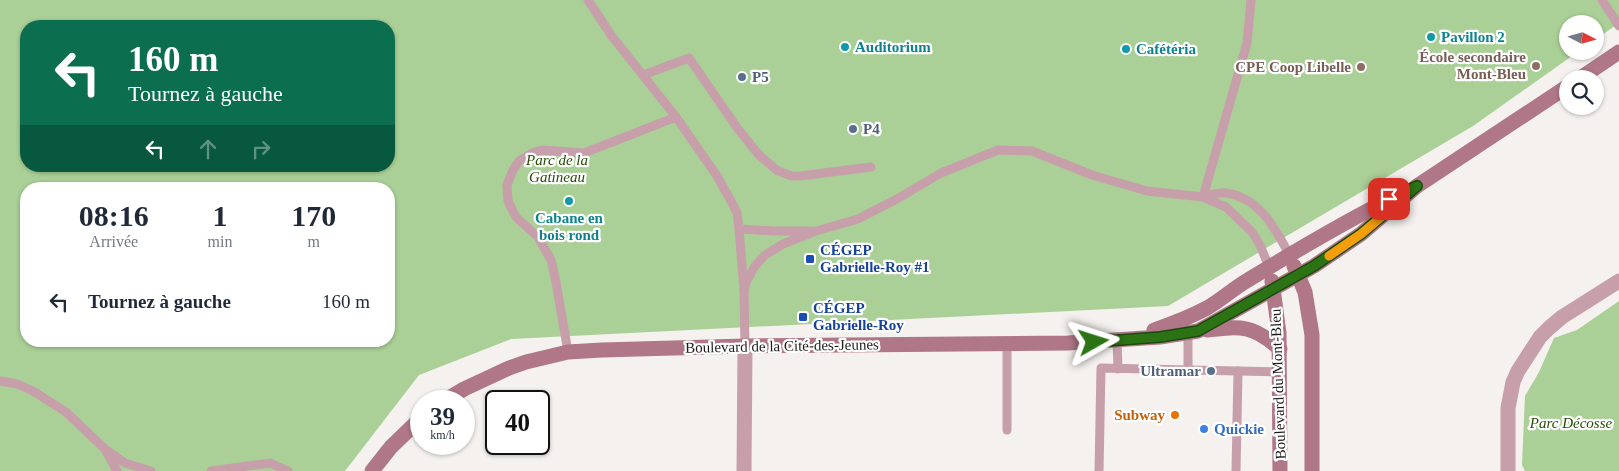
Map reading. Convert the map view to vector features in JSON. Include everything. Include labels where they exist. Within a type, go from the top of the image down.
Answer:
[{"type":"street","points":[[1592,70],[1619,52]]},
{"type":"street","name":"Boulevard de la Cité-des-Jeunes","points":[[462,390],[509,368],[568,352],[745,346],[1068,343],[1160,337],[1193,332],[1299,275],[1361,234],[1417,186],[1559,92]]},
{"type":"street","name":"Boulevard de la Cité-des-Jeunes","points":[[1124,339],[1175,323],[1208,308],[1269,267],[1360,214],[1417,186]]},
{"type":"street","name":"Boulevard du Mont-Bleu","points":[[1290,256],[1305,292],[1312,335],[1312,471]]},
{"type":"street","name":"Boulevard du Mont-Bleu","points":[[1269,267],[1274,289],[1280,349],[1280,471]]},
{"type":"street","points":[[1508,471],[1508,408],[1513,382],[1518,371],[1540,337],[1549,328],[1562,317],[1619,281]]},
{"type":"street","points":[[1193,332],[1225,328],[1248,328],[1268,338],[1280,349]]},
{"type":"street","points":[[744,471],[745,346]]},
{"type":"street","points":[[372,471],[391,446],[410,428]]},
{"type":"lane","points":[[588,0],[611,35],[676,117],[726,189],[737,213],[744,290],[745,346]]},
{"type":"lane","points":[[1203,197],[1247,43],[1250,0]]},
{"type":"lane","points":[[1602,0],[1619,26]]},
{"type":"lane","points":[[643,75],[689,58],[754,149],[764,161],[778,171],[792,176],[800,176],[872,167]]},
{"type":"lane","points":[[568,352],[551,260],[538,237],[516,217],[508,201],[507,185],[513,170],[519,161],[532,153],[542,150],[584,153],[676,117]]},
{"type":"lane","points":[[744,290],[751,272],[765,256],[782,244],[816,231],[858,219],[940,173],[998,150],[1032,151],[1092,175],[1147,191],[1203,197],[1226,206],[1252,232],[1260,245],[1269,267]]},
{"type":"lane","points":[[1203,197],[1224,192],[1241,198],[1259,208],[1278,232],[1290,256]]},
{"type":"lane","points":[[739,229],[816,231]]},
{"type":"lane","points":[[1188,370],[1193,332]]},
{"type":"lane","points":[[1118,369],[1124,339]]},
{"type":"lane","points":[[1007,344],[1007,430]]},
{"type":"lane","points":[[1099,471],[1101,368],[1280,372]]},
{"type":"lane","points":[[1236,471],[1238,371]]},
{"type":"lane","points":[[0,381],[17,384],[50,401],[83,426],[105,449],[125,463],[151,471]]},
{"type":"lane","points":[[105,449],[117,471]]},
{"type":"lane","points":[[212,471],[270,463],[288,471]]},
{"type":"lane","points":[[233,468],[248,471]]},
{"type":"green space","name":"Parc de la Gatineau","points":[[0,0],[1619,0],[1619,23],[1604,34],[1604,15],[1559,15],[1559,60],[1566,60],[1473,126],[1168,306],[511,339],[419,375],[345,471],[0,471]]},
{"type":"green space","name":"Parc Décosse","points":[[1619,301],[1619,471],[1525,471],[1522,465],[1525,396],[1539,372],[1554,338],[1577,330]]},
{"type":"slow traffic","points":[[1329,256],[1361,234],[1392,208]]},
{"type":"place","name":"Pavillon 2","points":[[1431,37]]},
{"type":"place","name":"Auditorium","points":[[845,47]]},
{"type":"place","name":"Cafétéria","points":[[1126,49]]},
{"type":"place","name":"École secondaire Mont-Bleu","points":[[1536,66]]},
{"type":"place","name":"CPE Coop Libelle","points":[[1361,67]]},
{"type":"place","name":"P5","points":[[742,77]]},
{"type":"place","name":"P4","points":[[853,129]]},
{"type":"place","name":"Cabane en bois rond","points":[[569,201]]},
{"type":"place","name":"CÉGEP Gabrielle-Roy #1","points":[[810,259]]},
{"type":"place","name":"CÉGEP Gabrielle-Roy","points":[[803,317]]},
{"type":"place","name":"Ultramar","points":[[1211,371]]},
{"type":"place","name":"Subway","points":[[1175,415]]},
{"type":"place","name":"Quickie","points":[[1204,429]]},
{"type":"route","points":[[1094,342],[1160,337],[1198,331],[1314,266],[1361,234],[1417,186],[1389,199]]}]
